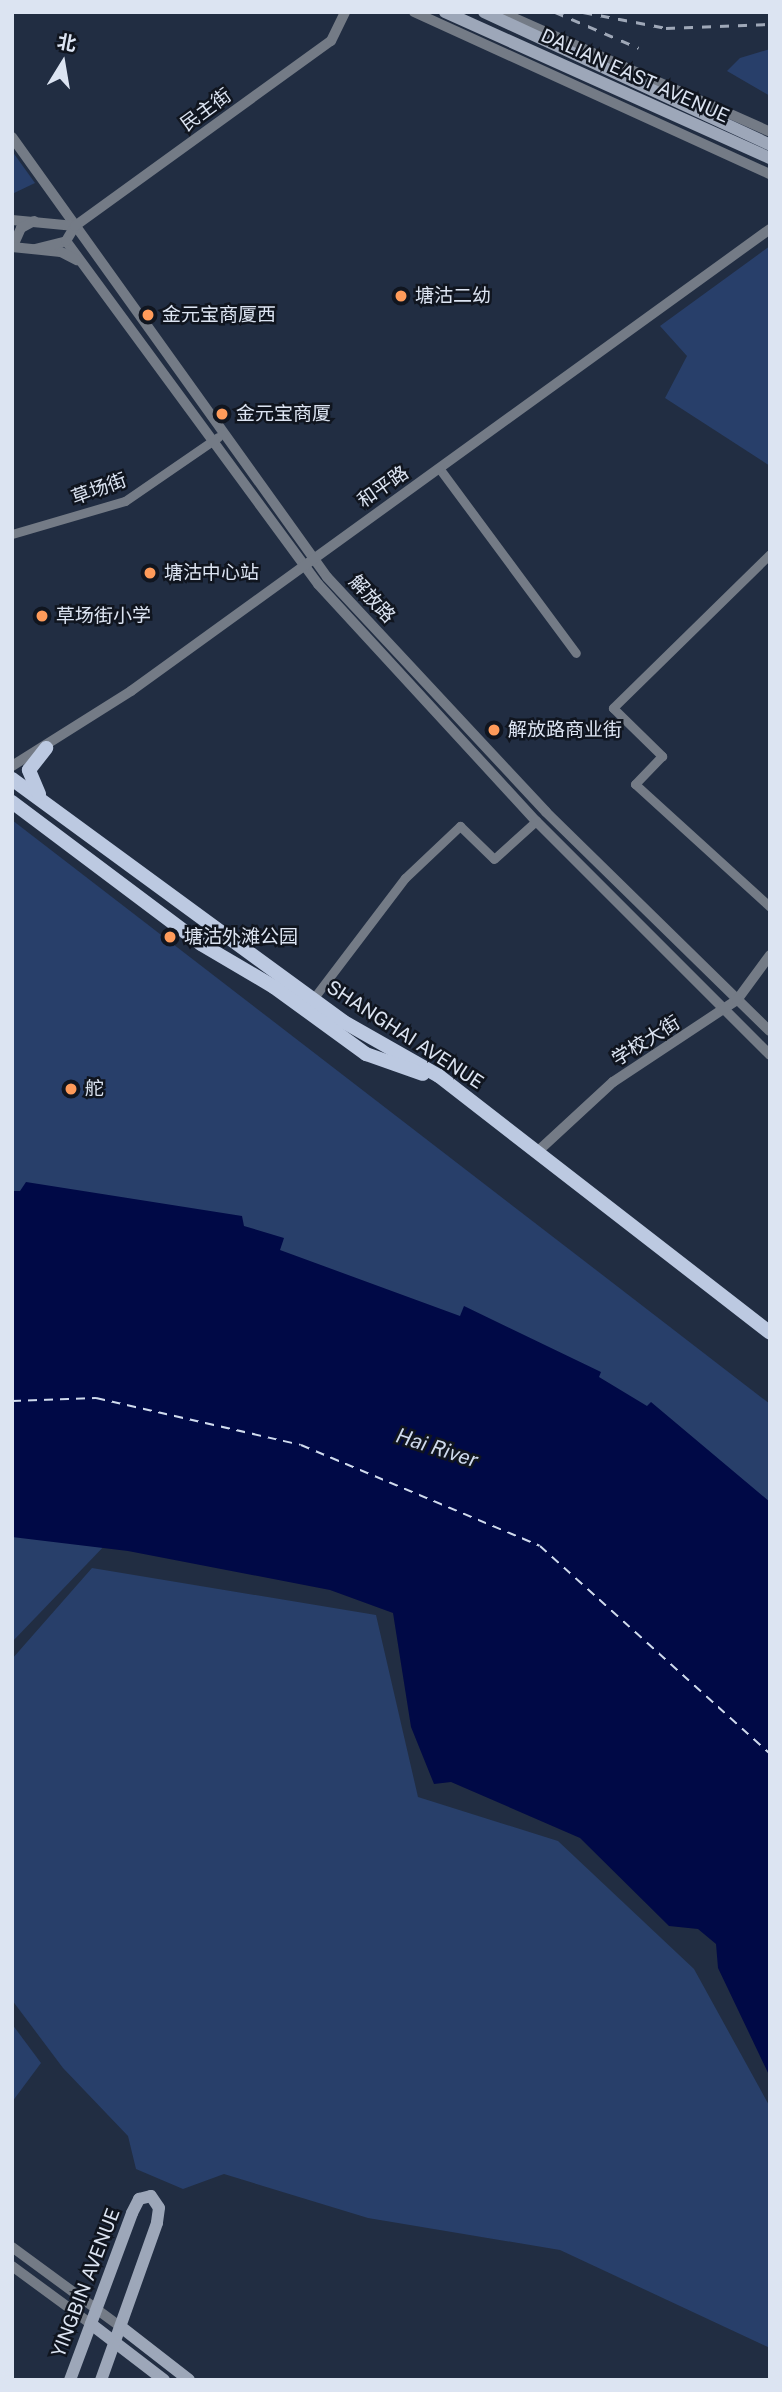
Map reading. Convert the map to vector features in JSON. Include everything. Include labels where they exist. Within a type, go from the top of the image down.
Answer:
[{"type":"main road","name":"DALIAN EAST AVENUE","points":[[446,12],[770,158]]},
{"type":"main road","name":"DALIAN EAST AVENUE","points":[[484,12],[770,143]]},
{"type":"main road","points":[[45,799],[29,774],[46,748]]},
{"type":"main road","name":"SHANGHAI AVENUE","points":[[12,779],[45,799],[365,1036],[425,1066],[768,1329]]},
{"type":"main road","name":"SHANGHAI AVENUE","points":[[12,802],[201,944],[274,987],[366,1054],[438,1083],[768,1329]]},
{"type":"main road","name":"YINGBIN AVENUE","points":[[70,2380],[132,2213],[139,2199],[151,2196],[159,2208],[157,2223],[101,2380]]},
{"type":"main road","points":[[91,2324],[164,2380]]},
{"type":"main road","points":[[121,2327],[189,2380]]},
{"type":"street","name":"民主街","points":[[75,226],[331,41],[345,12]]},
{"type":"street","points":[[414,12],[770,174]]},
{"type":"street","points":[[501,12],[770,132]]},
{"type":"street","name":"解放路","points":[[12,137],[304,560],[536,821],[723,1011],[770,1055]]},
{"type":"street","points":[[12,220],[36,220],[75,226],[66,241],[35,249]]},
{"type":"street","points":[[36,220],[21,228],[13,246],[61,252],[84,266]]},
{"type":"street","name":"和平路","points":[[304,560],[439,468],[770,229]]},
{"type":"street","name":"解放路","points":[[66,241],[290,528],[304,560],[546,812],[770,1031]]},
{"type":"street","name":"草场街","points":[[12,534],[125,501],[218,437]]},
{"type":"street","points":[[439,468],[576,653]]},
{"type":"street","points":[[770,554],[613,708],[662,756],[635,784],[770,906]]},
{"type":"street","points":[[12,766],[46,748],[285,578],[304,560]]},
{"type":"street","points":[[313,999],[405,878],[460,826],[494,859],[536,821]]},
{"type":"street","name":"学校大街","points":[[536,1153],[613,1082],[737,1000],[770,956]]},
{"type":"street","points":[[12,2247],[121,2327]]},
{"type":"street","points":[[12,2266],[91,2324]]},
{"type":"shaded area","points":[[770,49],[770,96],[727,71],[740,58]]},
{"type":"shaded area","points":[[12,151],[35,183],[12,194]]},
{"type":"shaded area","points":[[770,246],[770,466],[665,398],[687,356],[660,326]]},
{"type":"shaded area","points":[[12,820],[770,1404],[770,1552],[12,1209]]},
{"type":"shaded area","points":[[12,1522],[109,1541],[12,1642]]},
{"type":"shaded area","points":[[92,1568],[376,1615],[418,1797],[558,1841],[694,1969],[770,2107],[770,2348],[560,2250],[368,2218],[224,2174],[183,2189],[136,2169],[128,2136],[63,2068],[12,2000],[12,1659]]},
{"type":"shaded area","points":[[12,2024],[41,2063],[12,2102]]},
{"type":"water","name":"Hai River","points":[[26,1182],[242,1216],[244,1226],[284,1238],[280,1250],[460,1316],[464,1306],[601,1372],[599,1377],[647,1406],[651,1402],[770,1502],[770,2077],[718,1968],[716,1944],[698,1929],[669,1926],[580,1838],[451,1782],[434,1784],[411,1727],[393,1613],[330,1590],[128,1551],[12,1537],[12,1191],[20,1191]]},
{"type":"ferry route","points":[[12,1401],[96,1398],[301,1445],[540,1546],[770,1754]]},
{"type":"railway","points":[[555,12],[639,48]]},
{"type":"railway","points":[[583,12],[666,28],[770,24]]},
{"type":"place","name":"塘沽二幼","points":[[401,296]]},
{"type":"place","name":"金元宝商厦西","points":[[148,315]]},
{"type":"place","name":"金元宝商厦","points":[[222,414]]},
{"type":"place","name":"塘沽中心站","points":[[150,573]]},
{"type":"place","name":"草场街小学","points":[[42,616]]},
{"type":"place","name":"解放路商业街","points":[[494,730]]},
{"type":"place","name":"塘沽外滩公园","points":[[170,937]]},
{"type":"place","name":"舵","points":[[71,1089]]}]
